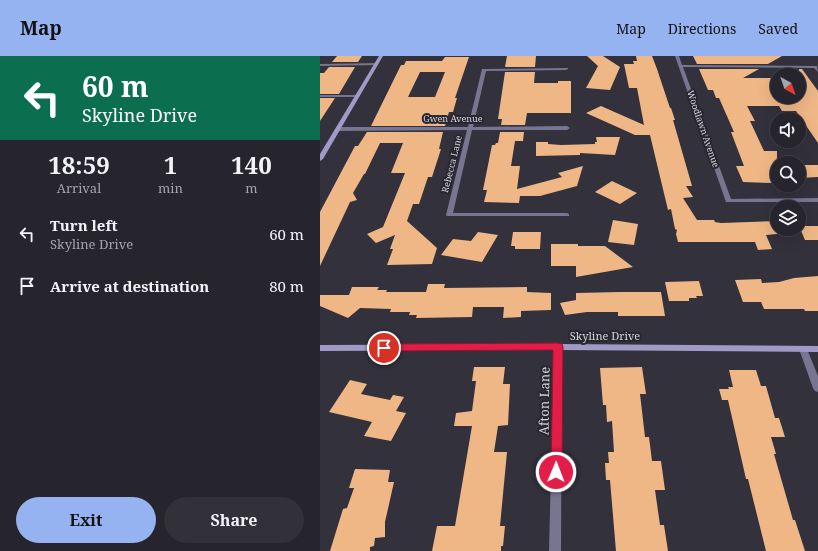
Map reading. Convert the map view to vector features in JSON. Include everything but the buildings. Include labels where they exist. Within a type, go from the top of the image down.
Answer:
[{"type":"street","points":[[320,159],[381,56]]},
{"type":"street","name":"Woodlawn Avenue","points":[[677,56],[728,202],[818,200]]},
{"type":"street","points":[[320,64],[376,64]]},
{"type":"street","points":[[681,66],[816,69]]},
{"type":"street","name":"Rebecca Lane","points":[[566,69],[484,70],[449,215],[567,215]]},
{"type":"street","points":[[320,96],[358,96]]},
{"type":"street","name":"Gwen Avenue","points":[[339,128],[567,128]]},
{"type":"street","name":"Skyline Drive","points":[[320,348],[558,347],[818,349]]},
{"type":"street","name":"Afton Lane","points":[[555,551],[558,347]]},
{"type":"street","points":[[803,349],[818,388]]},
{"type":"route","points":[[384,348],[558,347],[556,472]]}]
